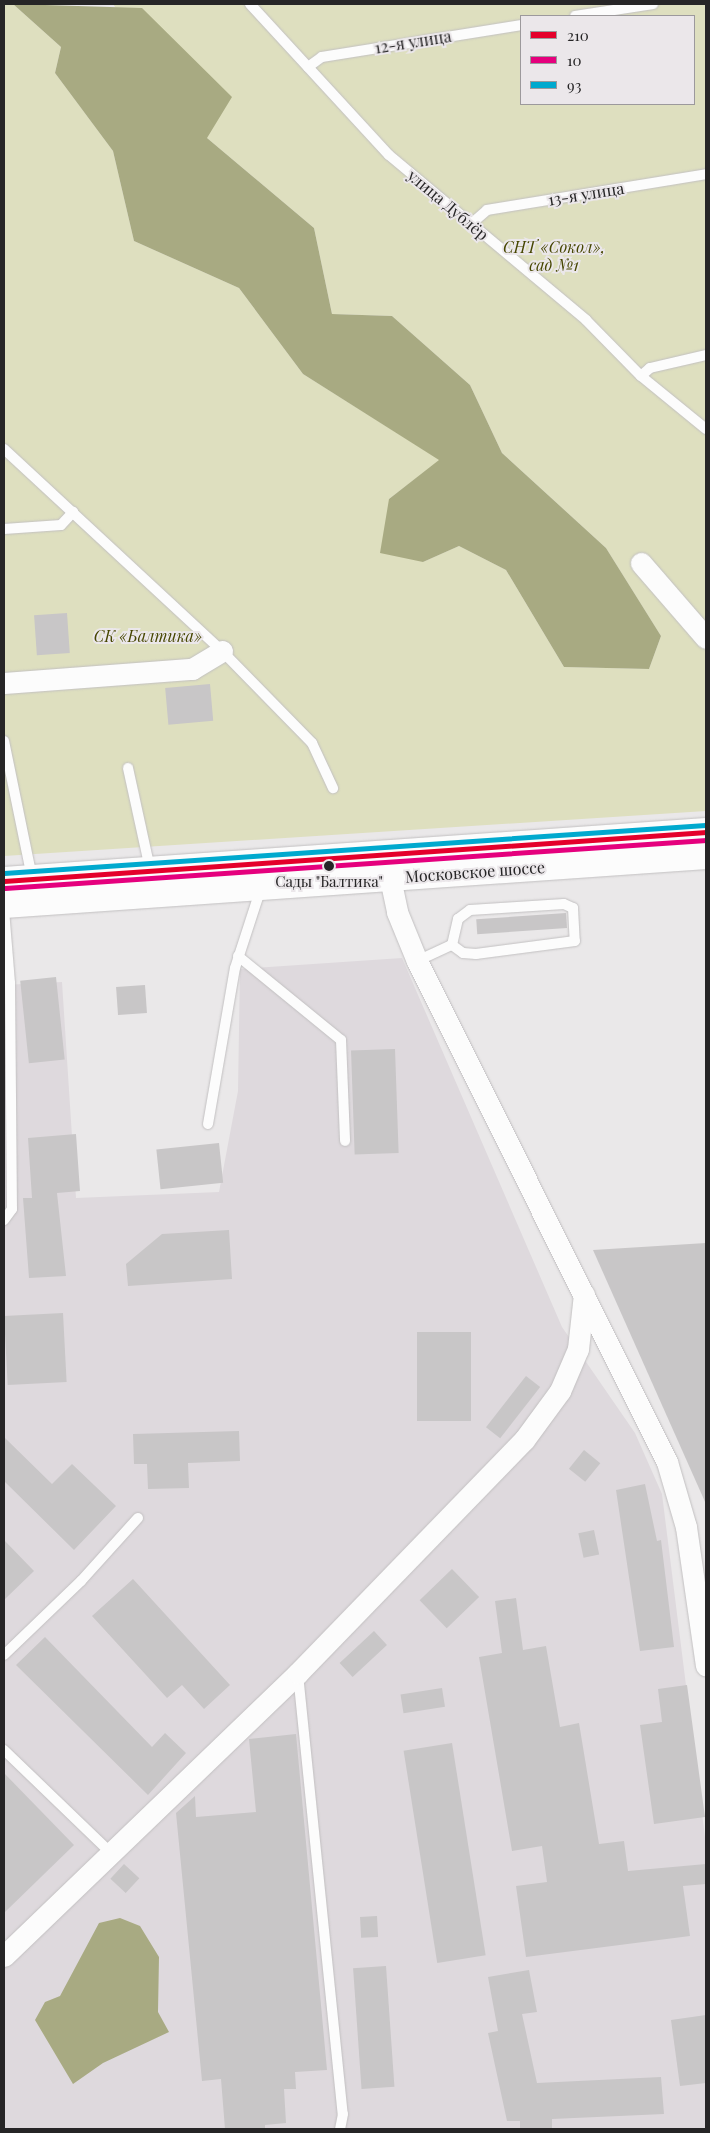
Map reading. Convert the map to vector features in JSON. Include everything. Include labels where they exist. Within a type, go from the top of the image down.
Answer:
[{"type":"main road","name":"Московское шоссе","points":[[4,881],[151,871],[389,866],[705,851]]},
{"type":"main road","name":"Московское шоссе","points":[[4,904],[261,887],[389,866]]},
{"type":"street","points":[[641,563],[706,638]]},
{"type":"street","points":[[4,683],[192,669],[222,651]]},
{"type":"street","points":[[389,866],[398,912],[417,961],[667,1462],[686,1527],[706,1666]]},
{"type":"street","points":[[4,1956],[298,1673],[524,1440],[560,1391],[578,1350],[584,1294]]},
{"type":"lane","name":"улица Дублёр","points":[[250,4],[389,154],[586,320],[641,376],[706,429]]},
{"type":"lane","points":[[582,15],[653,4]]},
{"type":"lane","name":"12-я улица","points":[[308,67],[322,57],[520,25]]},
{"type":"lane","name":"13-я улица","points":[[472,224],[488,210],[706,174]]},
{"type":"lane","points":[[641,376],[650,368],[706,355]]},
{"type":"lane","points":[[4,449],[222,651],[312,743],[333,788]]},
{"type":"lane","points":[[4,529],[61,525],[73,512]]},
{"type":"lane","points":[[4,741],[32,880]]},
{"type":"lane","points":[[128,768],[151,871]]},
{"type":"lane","points":[[208,1124],[238,956],[261,887]]},
{"type":"lane","points":[[572,908],[575,941],[476,954],[463,953],[452,945],[458,920],[470,910],[572,908]]},
{"type":"lane","points":[[4,910],[10,983],[12,1209],[4,1220]]},
{"type":"lane","points":[[417,961],[452,945]]},
{"type":"lane","points":[[238,956],[341,1040],[345,1141]]},
{"type":"lane","points":[[4,1655],[81,1581],[138,1518]]},
{"type":"lane","points":[[298,1673],[343,2114],[340,2129]]},
{"type":"lane","points":[[4,1750],[111,1853]]},
{"type":"shaded area","points":[[13,4],[142,8],[232,97],[207,138],[314,228],[332,314],[392,316],[470,385],[502,453],[606,548],[661,636],[649,669],[564,667],[506,570],[459,546],[423,562],[380,553],[389,499],[439,460],[303,374],[239,288],[134,241],[113,151],[55,73],[61,47]]},
{"type":"shaded area","points":[[402,958],[562,1327],[635,1433],[662,1494],[706,1845],[706,2129],[4,2129],[4,985],[62,982],[76,1198],[219,1192],[238,1091],[240,969]]},
{"type":"shaded area","points":[[120,1918],[140,1926],[159,1957],[158,2012],[169,2032],[103,2063],[73,2084],[35,2020],[45,2002],[60,1996],[99,1923]]},
{"type":"green space","points":[[4,4],[13,4],[61,47],[55,73],[113,151],[134,241],[239,288],[303,374],[440,460],[389,499],[423,562],[459,546],[506,570],[564,667],[649,669],[661,636],[606,548],[502,453],[470,385],[392,316],[332,314],[314,228],[207,138],[113,4],[706,4],[706,811],[4,856]]},
{"type":"building","points":[[67,613],[70,653],[37,655],[34,615]]},
{"type":"building","points":[[210,684],[213,721],[168,725],[165,688]]},
{"type":"building","points":[[566,913],[567,928],[477,934],[476,919]]},
{"type":"building","points":[[56,977],[65,1060],[29,1063],[20,981]]},
{"type":"building","points":[[145,985],[147,1013],[118,1015],[116,987]]},
{"type":"building","points":[[395,1049],[399,1153],[355,1154],[351,1051]]},
{"type":"building","points":[[76,1134],[80,1191],[57,1193],[66,1276],[29,1278],[23,1198],[32,1198],[28,1138]]},
{"type":"building","points":[[219,1143],[223,1183],[161,1189],[156,1150]]},
{"type":"building","points":[[229,1230],[232,1279],[128,1286],[126,1264],[162,1234]]},
{"type":"building","points":[[706,1243],[706,1504],[593,1250]]},
{"type":"building","points":[[63,1313],[67,1382],[8,1385],[4,1316]]},
{"type":"building","points":[[417,1332],[471,1332],[471,1421],[417,1421]]},
{"type":"building","points":[[526,1376],[540,1387],[500,1438],[486,1427]]},
{"type":"building","points":[[239,1431],[240,1461],[188,1463],[189,1488],[148,1489],[147,1464],[134,1464],[133,1434]]},
{"type":"building","points":[[4,1437],[52,1484],[72,1464],[116,1506],[74,1550],[4,1481]]},
{"type":"building","points":[[584,1450],[600,1463],[585,1482],[569,1469]]},
{"type":"building","points":[[645,1484],[657,1541],[661,1540],[674,1647],[640,1651],[616,1490]]},
{"type":"building","points":[[594,1530],[599,1554],[584,1558],[578,1533]]},
{"type":"building","points":[[4,1540],[34,1571],[4,1600]]},
{"type":"building","points":[[452,1569],[479,1597],[447,1628],[420,1600]]},
{"type":"building","points":[[133,1579],[230,1685],[204,1709],[182,1685],[167,1698],[92,1616]]},
{"type":"building","points":[[516,1598],[523,1650],[546,1646],[560,1727],[579,1723],[599,1844],[624,1841],[628,1871],[706,1864],[706,1884],[683,1886],[690,1936],[526,1957],[516,1886],[547,1882],[542,1846],[512,1851],[479,1657],[502,1653],[495,1601]]},
{"type":"building","points":[[374,1631],[387,1645],[353,1677],[340,1663]]},
{"type":"building","points":[[45,1637],[152,1747],[165,1733],[186,1753],[148,1795],[16,1665]]},
{"type":"building","points":[[687,1685],[705,1817],[654,1824],[640,1725],[662,1722],[658,1689]]},
{"type":"building","points":[[442,1688],[445,1707],[403,1713],[401,1695]]},
{"type":"building","points":[[296,1734],[327,2070],[295,2072],[296,2089],[284,2089],[286,2123],[265,2125],[265,2129],[225,2129],[221,2079],[202,2081],[176,1813],[195,1796],[196,1817],[256,1812],[249,1739]]},
{"type":"building","points":[[452,1743],[486,1955],[437,1963],[404,1751]]},
{"type":"building","points":[[4,1773],[74,1845],[4,1913]]},
{"type":"building","points":[[124,1864],[139,1878],[126,1893],[110,1879]]},
{"type":"building","points":[[377,1916],[378,1937],[361,1938],[360,1917]]},
{"type":"building","points":[[386,1966],[394,2087],[362,2089],[353,1968]]},
{"type":"building","points":[[529,1970],[537,2012],[522,2014],[537,2083],[661,2077],[664,2114],[552,2119],[552,2129],[520,2129],[520,2121],[507,2121],[488,2033],[498,2031],[488,1977]]},
{"type":"building","points":[[706,2015],[706,2083],[680,2086],[671,2020]]},
{"type":"transit line","name":"93","points":[[4,873],[705,825]]},
{"type":"transit line","name":"210","points":[[4,881],[706,832]]},
{"type":"transit line","name":"10","points":[[5,888],[706,840]]},
{"type":"place","name":"Сады \"Балтика\"","points":[[329,866]]},
{"type":"park label","name":"СНТ «Сокол», сад №1","points":[[554,256]]},
{"type":"park label","name":"СК «Балтика»","points":[[148,636]]}]
